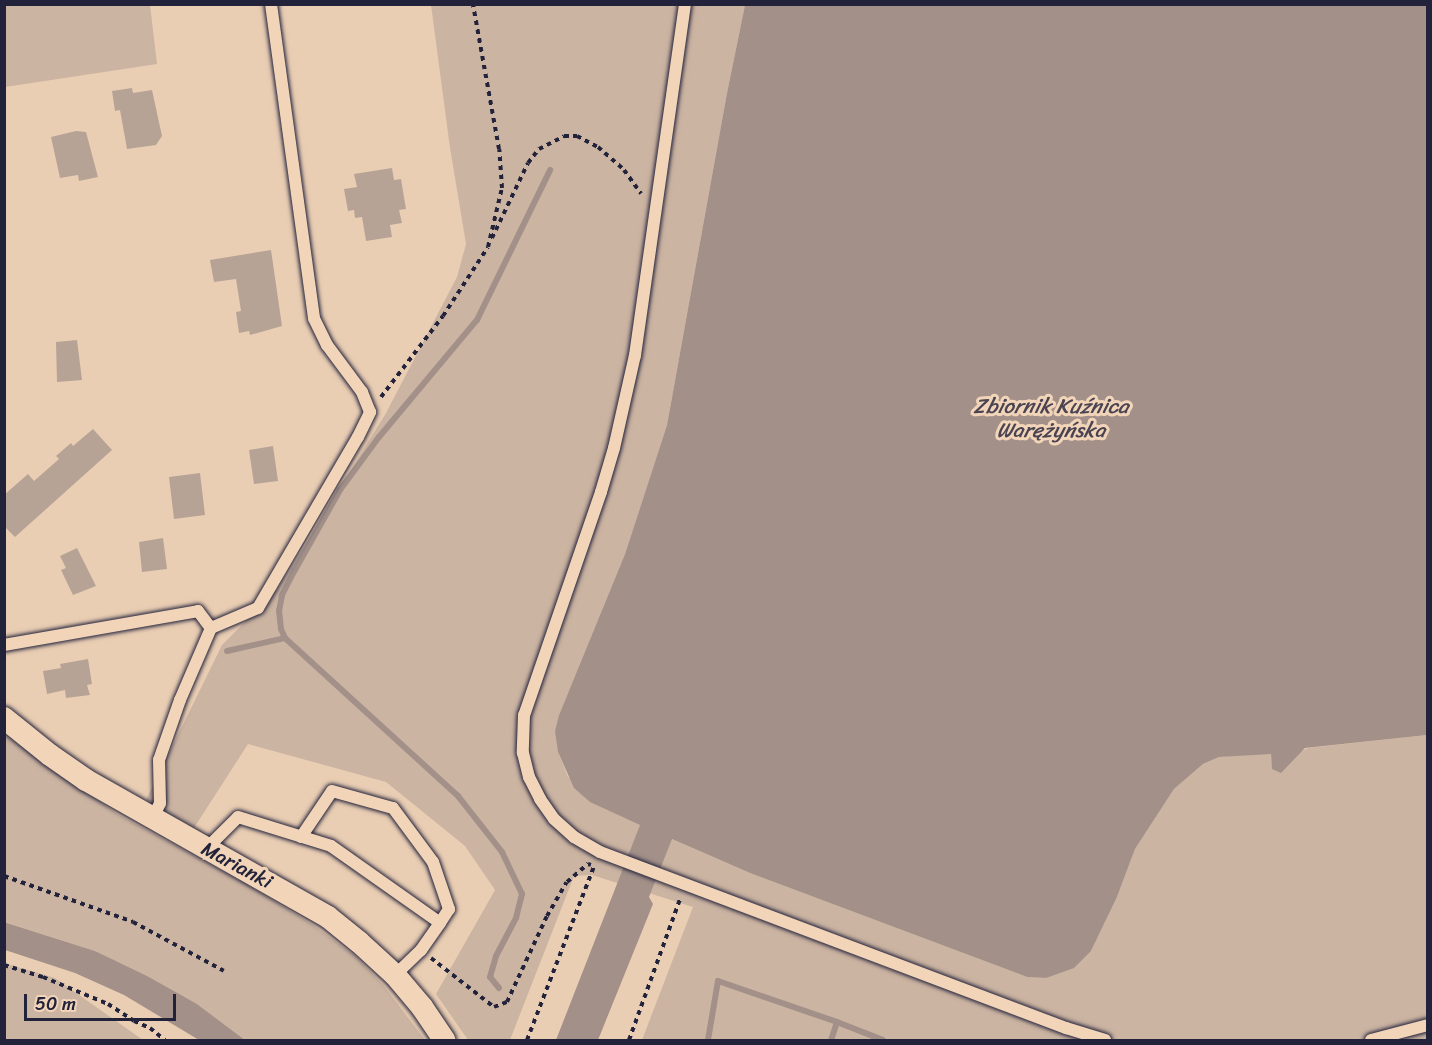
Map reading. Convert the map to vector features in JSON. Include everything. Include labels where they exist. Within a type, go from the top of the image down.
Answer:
[{"type":"street","name":"Marianki","points":[[4,718],[86,780],[318,911],[359,942],[395,975],[422,1007],[444,1041]]},
{"type":"lane","points":[[152,819],[160,802],[159,760],[180,700],[212,628],[258,609],[358,437],[370,412],[362,392],[327,345],[314,318],[271,4]]},
{"type":"lane","points":[[685,4],[639,332],[614,448],[571,583],[531,690],[522,729],[525,765],[540,799],[564,829],[600,852],[1065,1029],[1105,1041]]},
{"type":"lane","points":[[4,645],[198,611],[212,628]]},
{"type":"lane","points":[[301,837],[333,791],[393,808],[433,862],[449,909],[421,950],[395,975]]},
{"type":"lane","points":[[206,849],[238,817],[331,846],[440,923]]},
{"type":"lane","points":[[1371,1041],[1428,1026]]},
{"type":"path","points":[[473,4],[500,149],[502,188],[488,247]]},
{"type":"path","points":[[370,412],[442,316],[488,247],[528,163],[539,149],[564,135],[577,136],[598,147],[624,170],[656,212]]},
{"type":"path","points":[[528,1041],[600,852]]},
{"type":"path","points":[[421,950],[494,1007],[507,1002],[547,916],[567,882],[588,864],[595,865]]},
{"type":"path","points":[[4,876],[133,922],[224,971]]},
{"type":"path","points":[[629,1041],[674,923],[679,882]]},
{"type":"path","points":[[4,965],[43,977],[108,1004],[134,1022],[150,1028],[165,1041]]},
{"type":"shaded area","points":[[5,4],[150,5],[157,64],[5,87]]},
{"type":"shaded area","points":[[431,5],[745,5],[667,425],[625,554],[559,715],[558,752],[568,777],[672,839],[750,873],[1027,977],[1046,978],[1091,951],[1117,897],[1135,849],[1174,789],[1203,764],[1219,757],[1259,753],[1271,754],[1272,766],[1308,748],[1427,735],[1427,1040],[642,1040],[693,907],[592,875],[574,876],[510,1040],[468,1040],[436,994],[495,890],[465,846],[386,782],[248,744],[194,828],[146,800],[222,645],[277,590],[386,413],[457,277],[466,244],[450,148]]},
{"type":"shaded area","points":[[4,734],[117,814],[248,885],[313,925],[355,956],[384,986],[425,1040],[245,1040],[197,1004],[95,951],[5,922]]},
{"type":"shaded area","points":[[4,963],[55,978],[143,1040],[5,1040]]},
{"type":"water","name":"Zbiornik Kuźnica Warężyńska","points":[[745,5],[1427,5],[1427,735],[1305,748],[1281,773],[1272,769],[1271,754],[1219,757],[1203,764],[1174,789],[1135,849],[1117,897],[1091,951],[1074,968],[1046,978],[1027,977],[750,873],[672,839],[649,897],[653,904],[598,1040],[556,1040],[640,825],[590,802],[574,788],[558,752],[555,731],[559,715],[625,554],[667,425]]},
{"type":"water","points":[[4,922],[95,951],[147,976],[197,1004],[245,1040],[199,1040],[124,995],[75,973],[5,950]]},
{"type":"building","points":[[132,88],[133,93],[152,90],[162,136],[156,145],[127,149],[120,110],[115,111],[112,91]]},
{"type":"building","points":[[76,131],[86,132],[98,177],[79,181],[78,175],[60,178],[51,137]]},
{"type":"building","points":[[392,168],[394,180],[401,179],[406,209],[399,210],[402,223],[390,225],[392,237],[366,241],[362,217],[355,218],[354,210],[348,211],[344,189],[357,187],[354,174]]},
{"type":"building","points":[[271,250],[282,326],[250,335],[249,331],[239,333],[236,312],[241,311],[236,279],[214,282],[210,260]]},
{"type":"building","points":[[77,340],[82,380],[57,382],[56,342]]},
{"type":"building","points":[[93,429],[112,450],[15,537],[4,526],[4,495],[28,474],[34,481],[59,459],[56,456],[71,443],[73,446]]},
{"type":"building","points":[[273,446],[278,481],[254,484],[249,450]]},
{"type":"building","points":[[200,473],[205,515],[174,519],[169,477]]},
{"type":"building","points":[[163,538],[167,569],[142,572],[139,542]]},
{"type":"building","points":[[77,548],[96,586],[73,595],[61,570],[66,568],[60,556]]},
{"type":"building","points":[[88,659],[92,684],[87,685],[90,695],[66,698],[65,690],[47,694],[43,671],[61,668],[60,664]]},
{"type":"waterway","points":[[499,988],[490,977],[496,956],[516,918],[522,894],[502,852],[458,796],[285,638],[281,629],[279,611],[282,595],[340,490],[379,437],[477,320],[550,170]]},
{"type":"waterway","points":[[227,651],[285,638]]},
{"type":"waterway","points":[[708,1040],[718,981],[837,1022],[831,1040]]},
{"type":"waterway","points":[[837,1022],[883,1040]]}]
